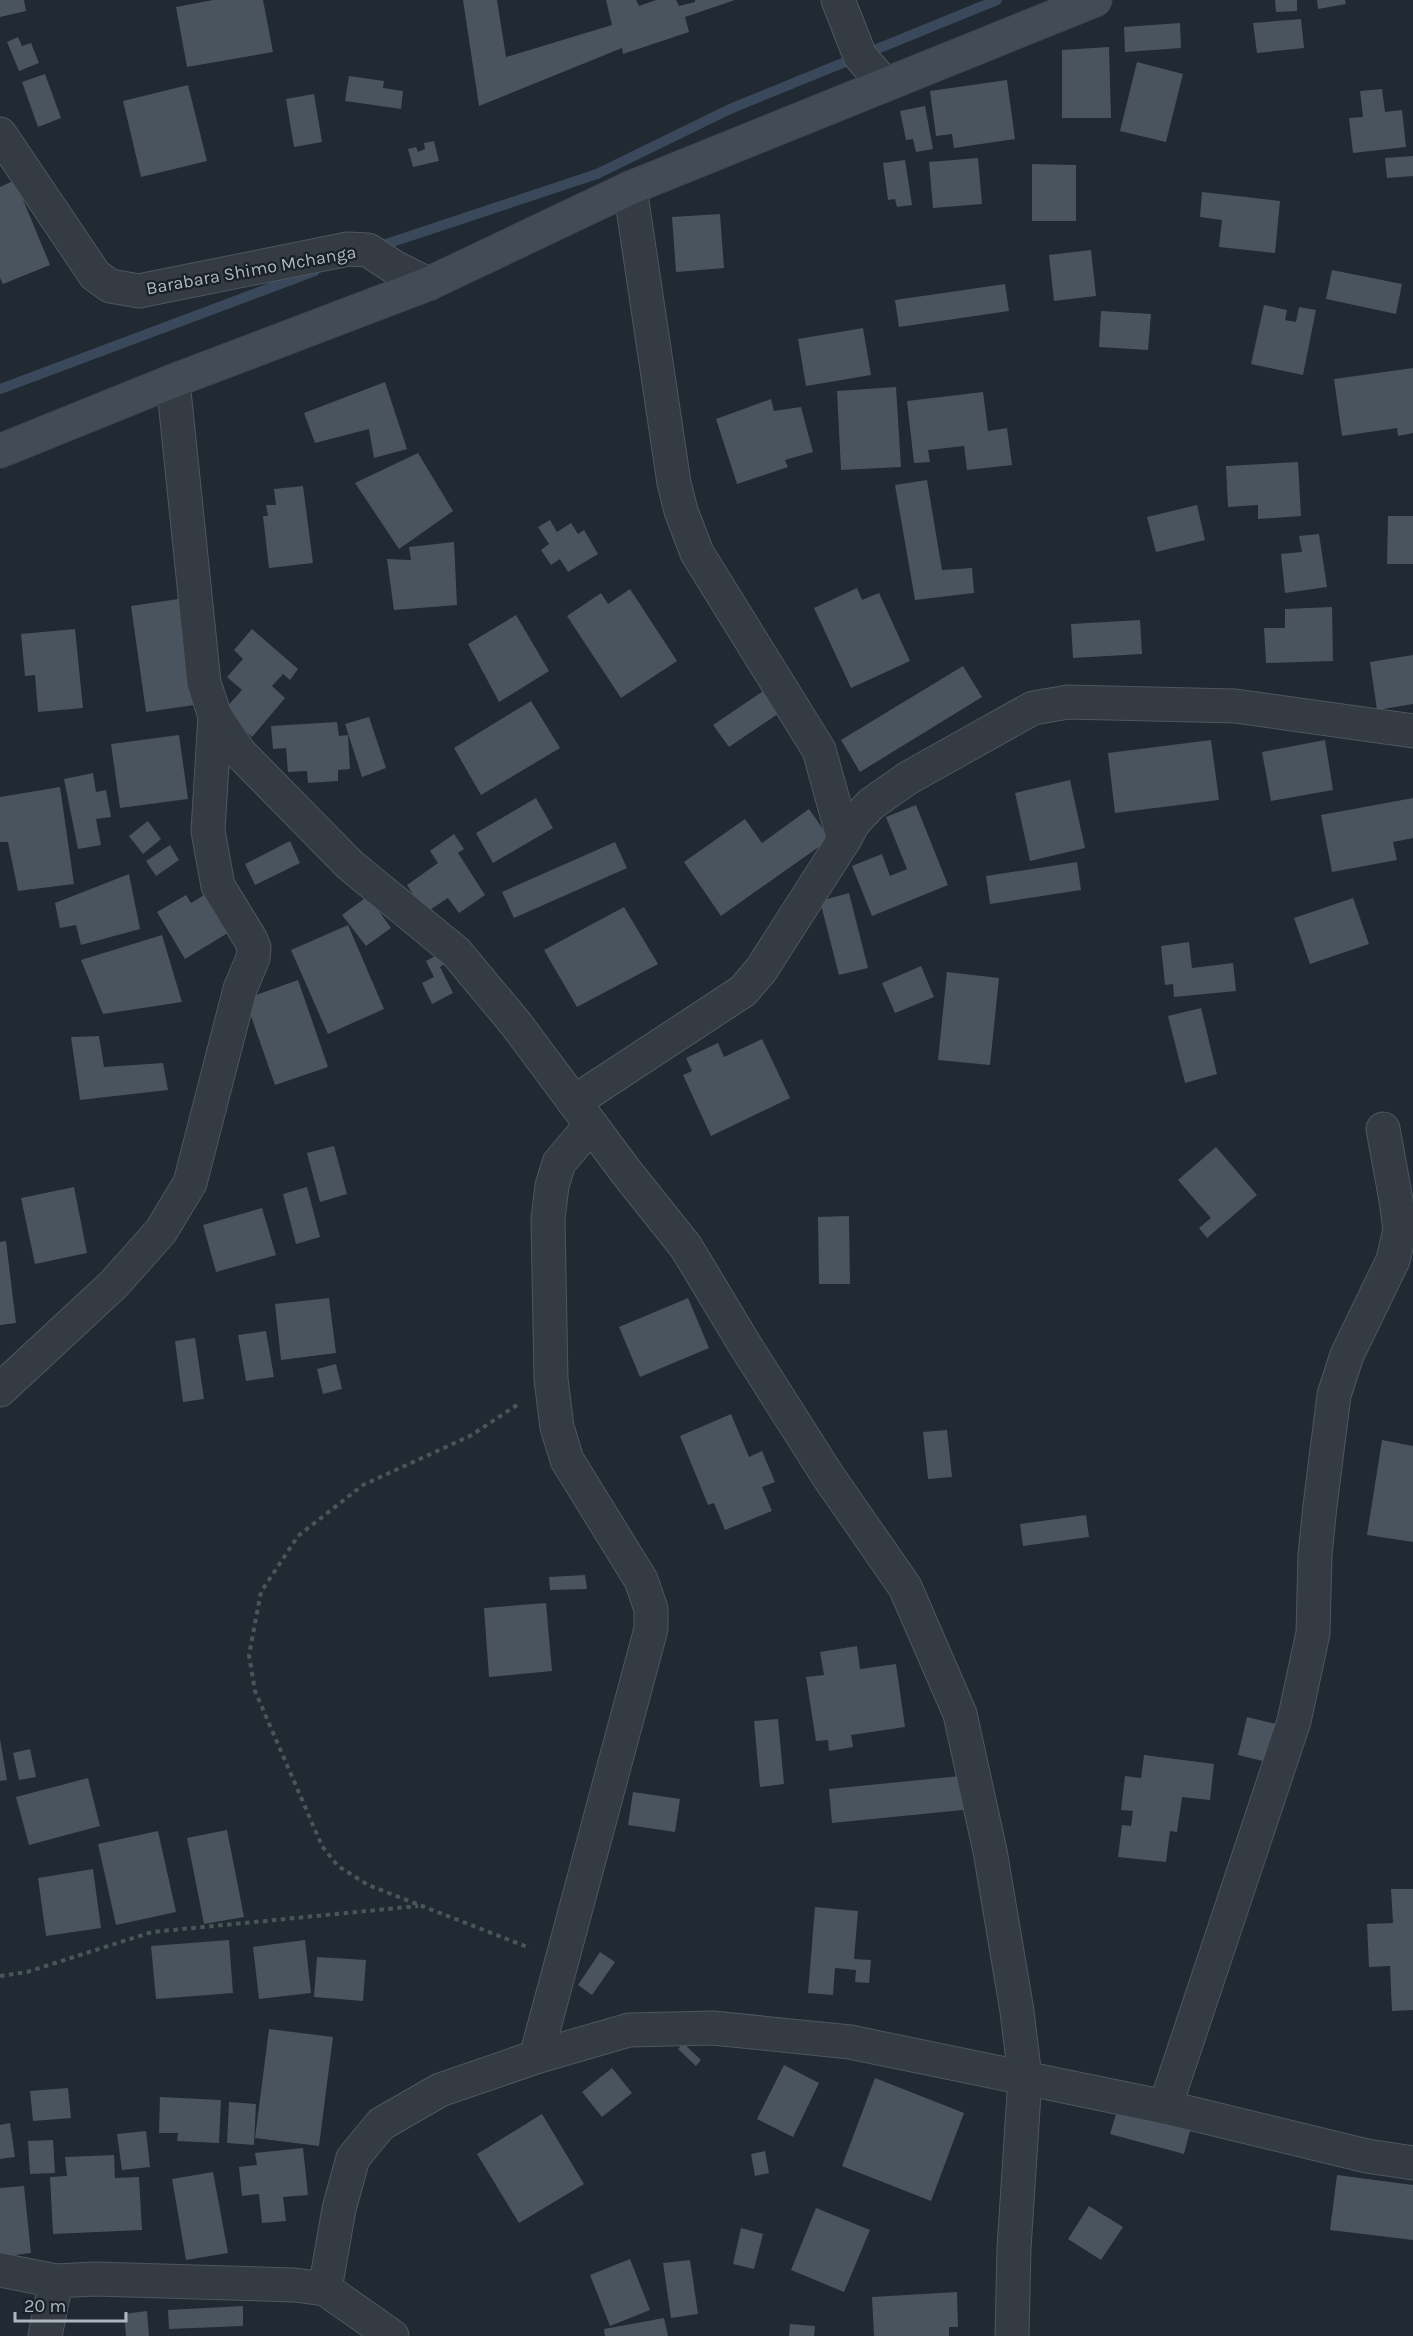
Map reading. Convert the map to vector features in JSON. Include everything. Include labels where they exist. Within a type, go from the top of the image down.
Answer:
[{"type":"street","points":[[838,0],[860,56],[885,85]]},
{"type":"street","points":[[0,451],[173,381],[428,284],[630,188],[1095,0]]},
{"type":"street","name":"Barabara Shimo Mchanga","points":[[0,134],[95,275],[110,286],[139,291],[348,249],[368,250],[394,267],[428,284]]},
{"type":"street","points":[[630,188],[674,483],[681,512],[697,552],[819,750],[844,840]]},
{"type":"street","points":[[173,381],[204,683],[215,716],[240,753],[350,865],[456,952],[516,1024],[686,1247],[828,1476],[905,1587],[960,1714],[990,1851],[1017,2011],[1025,2078],[1014,2248],[1012,2336]]},
{"type":"street","points":[[536,2057],[651,1629],[651,1609],[641,1580],[567,1460],[557,1427],[551,1379],[548,1219],[552,1186],[559,1163],[583,1114],[743,991],[761,970],[854,822],[881,797],[908,778],[1033,708],[1068,702],[1235,706],[1413,731]]},
{"type":"street","points":[[0,1390],[114,1284],[161,1231],[190,1183],[240,989],[253,958],[254,948],[218,886],[208,831],[215,716]]},
{"type":"street","points":[[1165,2107],[1294,1721],[1313,1633],[1319,1516],[1334,1395],[1347,1355],[1393,1260],[1400,1230],[1383,1129]]},
{"type":"street","points":[[325,2289],[339,2209],[353,2158],[381,2124],[440,2090],[536,2057],[629,2030],[713,2028],[850,2042],[1165,2107],[1367,2156],[1413,2163]]},
{"type":"street","points":[[0,2270],[56,2281],[95,2279],[295,2284],[325,2289],[392,2336]]},
{"type":"street","points":[[45,2336],[56,2281]]},
{"type":"path","points":[[551,1379],[501,1417],[470,1436],[363,1485],[298,1536],[261,1592],[249,1655],[255,1691],[322,1846],[338,1866],[368,1885],[562,1960]]},
{"type":"path","points":[[0,1976],[27,1972],[152,1932],[420,1905]]},
{"type":"building","points":[[0,0],[24,0],[26,11],[0,17]]},
{"type":"building","points":[[213,0],[263,0],[273,52],[187,67],[176,7]]},
{"type":"building","points":[[463,0],[497,0],[506,57],[612,25],[606,0],[636,0],[639,6],[656,0],[676,0],[679,6],[695,2],[695,0],[735,0],[685,17],[689,32],[623,54],[622,48],[479,106]]},
{"type":"building","points":[[1275,0],[1297,0],[1297,11],[1276,12]]},
{"type":"building","points":[[1317,0],[1345,0],[1346,4],[1318,9]]},
{"type":"building","points":[[1301,19],[1304,48],[1257,53],[1253,23]]},
{"type":"building","points":[[1180,23],[1181,48],[1125,52],[1124,27]]},
{"type":"building","points":[[18,37],[22,46],[31,43],[39,63],[19,71],[7,42]]},
{"type":"building","points":[[1109,47],[1111,118],[1062,118],[1062,50]]},
{"type":"building","points":[[1137,62],[1183,74],[1166,142],[1120,131]]},
{"type":"building","points":[[45,74],[61,118],[38,127],[22,82]]},
{"type":"building","points":[[349,76],[384,81],[383,88],[403,91],[401,109],[345,101]]},
{"type":"building","points":[[1007,80],[1015,139],[954,148],[952,134],[936,136],[930,91]]},
{"type":"building","points":[[188,85],[207,161],[141,177],[123,101]]},
{"type":"building","points":[[1382,89],[1385,112],[1402,110],[1406,147],[1353,153],[1349,118],[1363,117],[1360,91]]},
{"type":"building","points":[[314,94],[322,142],[294,147],[286,99]]},
{"type":"building","points":[[925,106],[933,149],[916,152],[913,139],[906,140],[900,111]]},
{"type":"building","points":[[434,141],[439,161],[413,167],[408,149],[416,147],[418,152],[425,149],[424,143]]},
{"type":"building","points":[[1413,156],[1413,176],[1387,178],[1385,158]]},
{"type":"building","points":[[978,158],[982,204],[933,208],[929,162]]},
{"type":"building","points":[[905,160],[912,205],[897,207],[895,199],[888,200],[883,163]]},
{"type":"building","points":[[1032,164],[1076,165],[1076,221],[1032,221]]},
{"type":"building","points":[[15,180],[50,265],[3,284],[0,278],[0,187]]},
{"type":"building","points":[[1202,192],[1280,201],[1275,253],[1219,247],[1222,220],[1200,217]]},
{"type":"building","points":[[720,214],[724,268],[676,272],[672,217]]},
{"type":"building","points":[[1091,250],[1096,296],[1054,301],[1049,255]]},
{"type":"building","points":[[1332,270],[1402,284],[1396,314],[1326,299]]},
{"type":"building","points":[[1005,284],[1009,311],[899,327],[895,300]]},
{"type":"building","points":[[1264,305],[1287,310],[1285,320],[1296,322],[1299,307],[1316,310],[1303,375],[1251,364]]},
{"type":"building","points":[[1101,311],[1151,314],[1148,350],[1099,347]]},
{"type":"building","points":[[863,328],[871,375],[806,386],[798,339]]},
{"type":"building","points":[[1413,368],[1413,433],[1398,436],[1397,428],[1342,436],[1334,379]]},
{"type":"building","points":[[385,382],[407,449],[374,458],[369,429],[315,443],[304,413]]},
{"type":"building","points":[[896,387],[901,467],[841,470],[837,391]]},
{"type":"building","points":[[983,392],[988,431],[1007,428],[1012,465],[967,470],[964,446],[928,450],[930,462],[914,463],[907,401]]},
{"type":"building","points":[[771,399],[774,411],[801,407],[813,452],[785,460],[788,467],[737,484],[716,419]]},
{"type":"building","points":[[418,453],[453,511],[399,549],[355,483]]},
{"type":"building","points":[[1298,462],[1301,516],[1258,519],[1258,505],[1228,507],[1226,466]]},
{"type":"building","points":[[927,480],[942,570],[972,568],[974,593],[915,600],[895,485]]},
{"type":"building","points":[[303,486],[313,563],[269,568],[263,516],[268,516],[266,505],[276,505],[274,489]]},
{"type":"building","points":[[1197,505],[1205,540],[1156,552],[1147,517]]},
{"type":"building","points":[[1388,516],[1413,516],[1413,564],[1387,564]]},
{"type":"building","points":[[550,520],[557,532],[571,523],[578,534],[584,530],[598,554],[568,572],[560,559],[551,565],[541,550],[549,544],[538,527]]},
{"type":"building","points":[[1319,534],[1327,587],[1285,593],[1281,554],[1302,552],[1299,536]]},
{"type":"building","points":[[454,542],[457,605],[394,610],[387,559],[411,560],[409,547]]},
{"type":"building","points":[[857,588],[862,600],[879,593],[910,661],[851,688],[814,608]]},
{"type":"building","points":[[630,589],[677,661],[621,698],[567,616],[601,593],[608,604]]},
{"type":"building","points":[[185,598],[201,704],[146,712],[131,606]]},
{"type":"building","points":[[1332,607],[1333,661],[1266,663],[1264,628],[1285,628],[1285,609]]},
{"type":"building","points":[[516,615],[549,671],[499,702],[468,644]]},
{"type":"building","points":[[1140,620],[1142,654],[1073,658],[1071,624]]},
{"type":"building","points":[[75,629],[83,708],[38,712],[35,675],[25,676],[21,634]]},
{"type":"building","points":[[252,629],[298,669],[290,680],[283,674],[272,686],[285,698],[252,737],[223,711],[242,690],[227,677],[243,659],[234,650]]},
{"type":"building","points":[[1413,655],[1413,704],[1377,710],[1370,662]]},
{"type":"building","points":[[963,666],[982,697],[860,772],[841,740]]},
{"type":"building","points":[[772,685],[788,707],[729,747],[713,725]]},
{"type":"building","points":[[531,701],[560,748],[481,795],[454,748]]},
{"type":"building","points":[[369,717],[386,768],[362,777],[345,724]]},
{"type":"building","points":[[337,722],[339,736],[348,735],[350,769],[338,770],[338,781],[308,783],[307,771],[288,772],[286,748],[273,749],[271,726]]},
{"type":"building","points":[[179,735],[188,799],[120,808],[111,744]]},
{"type":"building","points":[[1211,740],[1219,800],[1115,813],[1108,753]]},
{"type":"building","points":[[1325,740],[1333,790],[1271,801],[1262,752]]},
{"type":"building","points":[[93,773],[96,792],[106,790],[111,817],[96,819],[101,845],[78,849],[64,779]]},
{"type":"building","points":[[1070,780],[1085,848],[1030,861],[1015,793]]},
{"type":"building","points":[[60,787],[74,884],[18,891],[8,842],[0,842],[0,797]]},
{"type":"building","points":[[536,798],[553,828],[493,863],[476,833]]},
{"type":"building","points":[[1413,798],[1413,838],[1393,842],[1397,860],[1332,872],[1321,815]]},
{"type":"building","points":[[916,805],[948,885],[872,916],[852,866],[882,854],[890,876],[907,869],[886,817]]},
{"type":"building","points":[[809,809],[830,839],[721,916],[684,862],[745,819],[762,843]]},
{"type":"building","points":[[148,821],[161,839],[143,854],[129,836]]},
{"type":"building","points":[[454,834],[464,849],[458,853],[485,895],[459,913],[448,898],[425,913],[407,885],[438,863],[430,851]]},
{"type":"building","points":[[290,841],[300,863],[255,885],[245,864]]},
{"type":"building","points":[[615,842],[627,868],[514,918],[502,892]]},
{"type":"building","points":[[170,845],[179,860],[156,876],[146,861]]},
{"type":"building","points":[[1077,862],[1081,890],[990,904],[986,876]]},
{"type":"building","points":[[129,874],[140,929],[81,945],[76,925],[60,928],[55,903]]},
{"type":"building","points":[[209,892],[231,931],[185,959],[157,912],[186,895],[191,903]]},
{"type":"building","points":[[849,893],[868,968],[839,975],[820,901]]},
{"type":"building","points":[[368,896],[391,928],[366,946],[342,915]]},
{"type":"building","points":[[1353,898],[1369,944],[1310,964],[1294,918]]},
{"type":"building","points":[[624,907],[658,964],[577,1007],[544,950]]},
{"type":"building","points":[[348,925],[384,1009],[328,1034],[291,950]]},
{"type":"building","points":[[162,935],[182,1002],[103,1014],[81,960]]},
{"type":"building","points":[[1189,942],[1192,968],[1233,963],[1236,991],[1174,997],[1173,984],[1165,985],[1161,946]]},
{"type":"building","points":[[443,952],[448,962],[440,967],[453,993],[432,1004],[422,983],[434,977],[426,961]]},
{"type":"building","points":[[921,966],[934,997],[895,1013],[882,983]]},
{"type":"building","points":[[947,972],[999,978],[990,1065],[938,1060]]},
{"type":"building","points":[[298,980],[328,1067],[275,1085],[245,999]]},
{"type":"building","points":[[1201,1008],[1217,1074],[1185,1083],[1168,1016]]},
{"type":"building","points":[[99,1036],[104,1067],[163,1063],[168,1090],[80,1100],[71,1037]]},
{"type":"building","points":[[762,1039],[790,1098],[711,1136],[683,1075],[692,1071],[686,1058],[718,1043],[724,1057]]},
{"type":"building","points":[[334,1146],[347,1194],[320,1202],[307,1153]]},
{"type":"building","points":[[1216,1147],[1257,1195],[1207,1238],[1199,1228],[1211,1218],[1178,1180]]},
{"type":"building","points":[[74,1187],[87,1253],[35,1264],[21,1198]]},
{"type":"building","points":[[307,1187],[320,1237],[296,1244],[283,1194]]},
{"type":"building","points":[[262,1208],[276,1255],[216,1272],[203,1225]]},
{"type":"building","points":[[849,1216],[850,1284],[819,1284],[818,1217]]},
{"type":"building","points":[[6,1241],[16,1323],[0,1325],[0,1242]]},
{"type":"building","points":[[329,1298],[336,1353],[281,1360],[275,1304]]},
{"type":"building","points":[[688,1298],[709,1348],[640,1377],[619,1327]]},
{"type":"building","points":[[266,1331],[274,1377],[246,1381],[238,1335]]},
{"type":"building","points":[[195,1338],[204,1399],[183,1402],[175,1341]]},
{"type":"building","points":[[336,1364],[342,1389],[323,1394],[317,1369]]},
{"type":"building","points":[[731,1414],[749,1457],[762,1451],[775,1482],[762,1487],[772,1511],[725,1530],[714,1503],[708,1505],[680,1436]]},
{"type":"building","points":[[947,1430],[952,1477],[928,1479],[923,1432]]},
{"type":"building","points":[[1382,1440],[1413,1446],[1413,1542],[1367,1535]]},
{"type":"building","points":[[1086,1515],[1089,1537],[1023,1546],[1020,1524]]},
{"type":"building","points":[[585,1575],[587,1589],[550,1590],[549,1577]]},
{"type":"building","points":[[546,1603],[552,1671],[489,1677],[484,1608]]},
{"type":"building","points":[[857,1646],[860,1669],[896,1664],[905,1727],[851,1735],[853,1747],[829,1751],[828,1740],[816,1741],[806,1677],[824,1675],[820,1652]]},
{"type":"building","points":[[1247,1717],[1284,1726],[1275,1764],[1238,1755]]},
{"type":"building","points":[[778,1719],[784,1784],[760,1787],[754,1721]]},
{"type":"building","points":[[0,1739],[7,1780],[0,1781]]},
{"type":"building","points":[[30,1749],[36,1777],[19,1780],[13,1753]]},
{"type":"building","points":[[1144,1755],[1214,1764],[1210,1800],[1182,1797],[1177,1832],[1170,1831],[1166,1862],[1118,1857],[1122,1825],[1131,1826],[1133,1811],[1121,1810],[1125,1776],[1141,1778]]},
{"type":"building","points":[[970,1775],[973,1809],[832,1823],[829,1789]]},
{"type":"building","points":[[88,1778],[100,1826],[29,1845],[16,1797]]},
{"type":"building","points":[[633,1792],[680,1799],[675,1832],[628,1825]]},
{"type":"building","points":[[227,1830],[244,1917],[204,1924],[187,1838]]},
{"type":"building","points":[[158,1831],[176,1912],[116,1925],[98,1844]]},
{"type":"building","points":[[93,1869],[101,1928],[46,1936],[38,1878]]},
{"type":"building","points":[[1391,1889],[1413,1889],[1413,2010],[1392,2011],[1390,1966],[1369,1967],[1367,1924],[1393,1923]]},
{"type":"building","points":[[815,1907],[858,1911],[854,1959],[871,1960],[869,1983],[855,1982],[856,1970],[835,1968],[833,1995],[808,1993]]},
{"type":"building","points":[[229,1940],[233,1993],[156,1999],[151,1946]]},
{"type":"building","points":[[305,1940],[311,1993],[259,1999],[253,1947]]},
{"type":"building","points":[[600,1952],[615,1962],[592,1995],[578,1985]]},
{"type":"building","points":[[317,1957],[366,1960],[363,2001],[314,1997]]},
{"type":"building","points":[[269,2029],[333,2037],[319,2146],[255,2138]]},
{"type":"building","points":[[683,2043],[701,2060],[696,2066],[678,2049]]},
{"type":"building","points":[[784,2065],[819,2083],[793,2137],[757,2119]]},
{"type":"building","points":[[612,2068],[632,2093],[602,2117],[582,2092]]},
{"type":"building","points":[[875,2078],[964,2113],[931,2201],[842,2166]]},
{"type":"building","points":[[68,2088],[71,2118],[33,2121],[30,2091]]},
{"type":"building","points":[[160,2097],[221,2100],[219,2143],[177,2141],[178,2133],[159,2133]]},
{"type":"building","points":[[229,2102],[256,2104],[254,2145],[227,2143]]},
{"type":"building","points":[[1117,2111],[1190,2131],[1184,2154],[1110,2134]]},
{"type":"building","points":[[542,2114],[584,2184],[519,2223],[477,2154]]},
{"type":"building","points":[[10,2123],[15,2157],[0,2159],[0,2125]]},
{"type":"building","points":[[146,2131],[150,2167],[122,2170],[117,2134]]},
{"type":"building","points":[[53,2140],[55,2173],[30,2174],[28,2141]]},
{"type":"building","points":[[303,2148],[308,2195],[283,2197],[286,2221],[262,2223],[259,2194],[242,2196],[239,2167],[257,2165],[255,2153]]},
{"type":"building","points":[[765,2151],[769,2173],[755,2176],[751,2154]]},
{"type":"building","points":[[114,2155],[115,2178],[139,2177],[142,2230],[53,2234],[50,2177],[67,2176],[65,2157]]},
{"type":"building","points":[[213,2172],[228,2253],[186,2260],[172,2179]]},
{"type":"building","points":[[1337,2175],[1413,2185],[1413,2240],[1330,2230]]},
{"type":"building","points":[[24,2186],[31,2253],[0,2257],[0,2188]]},
{"type":"building","points":[[1089,2206],[1123,2227],[1101,2260],[1068,2239]]},
{"type":"building","points":[[816,2208],[870,2230],[844,2292],[791,2270]]},
{"type":"building","points":[[741,2228],[763,2234],[754,2269],[733,2264]]},
{"type":"building","points":[[630,2259],[650,2310],[610,2326],[590,2275]]},
{"type":"building","points":[[690,2260],[698,2314],[671,2318],[663,2263]]},
{"type":"building","points":[[957,2292],[958,2327],[949,2327],[949,2336],[874,2336],[872,2297]]},
{"type":"building","points":[[243,2306],[243,2326],[169,2329],[168,2310]]},
{"type":"building","points":[[147,2311],[149,2336],[126,2336],[124,2314]]},
{"type":"building","points":[[664,2318],[668,2336],[605,2336],[604,2329]]},
{"type":"building","points":[[790,2324],[815,2326],[814,2336],[789,2336]]},
{"type":"waterway","points":[[377,247],[597,174],[730,109],[997,0]]},
{"type":"waterway","points":[[0,389],[315,271]]}]
